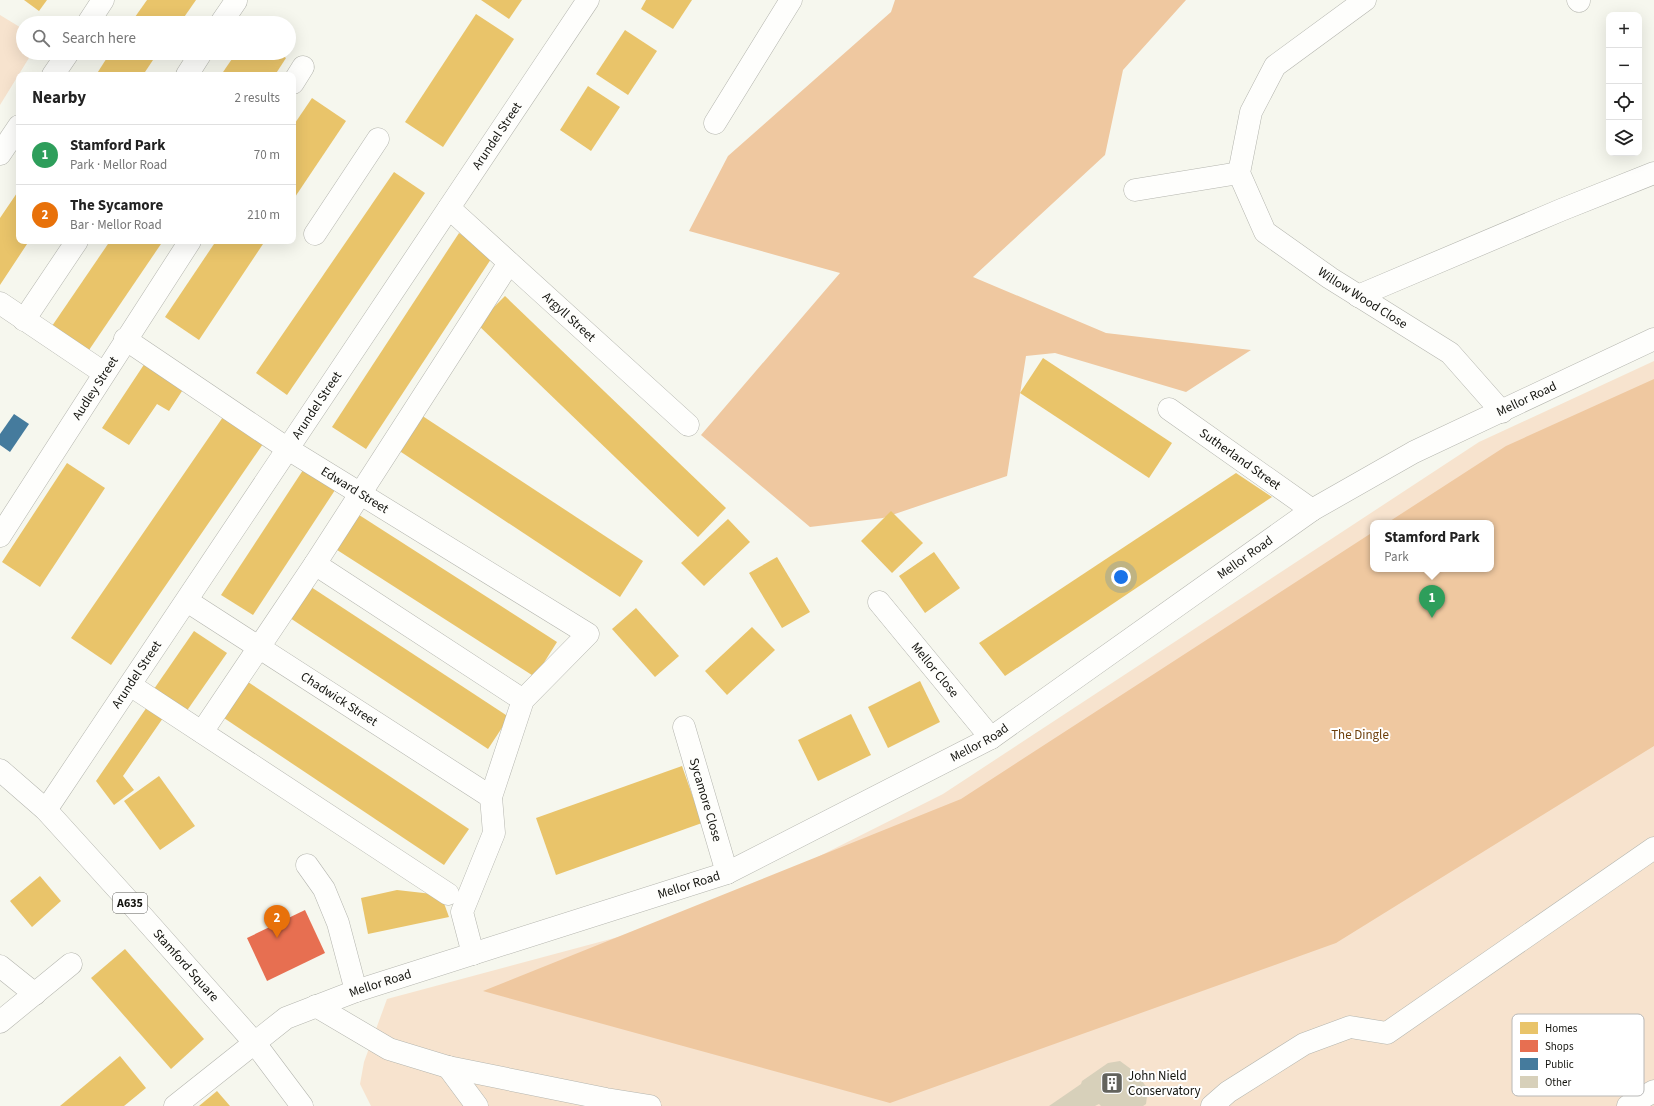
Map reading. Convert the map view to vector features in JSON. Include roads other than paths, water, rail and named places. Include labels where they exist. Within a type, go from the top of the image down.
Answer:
[{"type":"main road","points":[[93,16],[103,0]]},
{"type":"main road","name":"Arundel Street","points":[[46,810],[588,0]]},
{"type":"main road","points":[[715,123],[791,0]]},
{"type":"main road","points":[[1136,190],[1239,173],[1251,112],[1275,66],[1366,0]]},
{"type":"main road","points":[[226,16],[236,1]]},
{"type":"main road","points":[[55,72],[63,60]]},
{"type":"main road","points":[[189,72],[197,60]]},
{"type":"main road","points":[[0,154],[16,130]]},
{"type":"main road","points":[[315,234],[378,139]]},
{"type":"main road","points":[[1358,296],[1654,172]]},
{"type":"main road","name":"Willow Wood Close","points":[[1239,173],[1265,232],[1330,278],[1450,354],[1502,412]]},
{"type":"main road","name":"Argyll Street","points":[[449,208],[688,424]]},
{"type":"main road","points":[[24,320],[75,244]]},
{"type":"main road","name":"Audley Street","points":[[0,536],[125,339],[188,244]]},
{"type":"main road","points":[[202,732],[315,564],[509,263]]},
{"type":"main road","points":[[0,304],[104,373]]},
{"type":"main road","name":"Edward Street","points":[[125,339],[288,449],[588,634],[523,700]]},
{"type":"main road","name":"Mellor Road","points":[[175,1106],[286,1018],[356,991],[727,872],[991,738],[1312,510],[1414,452],[1502,412],[1654,339]]},
{"type":"main road","name":"Sutherland Street","points":[[1168,409],[1312,510]]},
{"type":"main road","points":[[315,564],[523,700],[491,797],[494,833],[462,912],[473,954]]},
{"type":"main road","name":"Chadwick Street","points":[[187,601],[491,797]]},
{"type":"main road","name":"Mellor Close","points":[[879,602],[991,738]]},
{"type":"main road","points":[[130,685],[448,894]]},
{"type":"main road","name":"Sycamore Close","points":[[684,727],[727,872]]},
{"type":"main road","name":"Stamford Square","points":[[0,770],[46,810],[254,1042]]},
{"type":"main road","points":[[1212,1106],[1228,1092],[1304,1044],[1350,1027],[1387,1033],[1654,848]]},
{"type":"main road","points":[[307,865],[324,889],[338,923],[356,991]]},
{"type":"main road","points":[[0,1022],[71,964]]},
{"type":"main road","points":[[0,966],[35,994]]},
{"type":"main road","points":[[316,1006],[389,1049],[448,1067],[606,1099],[650,1106]]},
{"type":"main road","name":"A635","points":[[254,1042],[302,1106]]},
{"type":"main road","points":[[448,1067],[477,1106]]},
{"type":"main road","points":[[1628,1106],[1654,1091]]},
{"type":"place","name":"Stamford Park","points":[[1432,618]]},
{"type":"place","name":"The Sycamore","points":[[277,938]]},
{"type":"place","name":"John Nield Conservatory","points":[[1112,1083]]},
{"type":"park label","name":"The Dingle","points":[[1360,735]]}]
